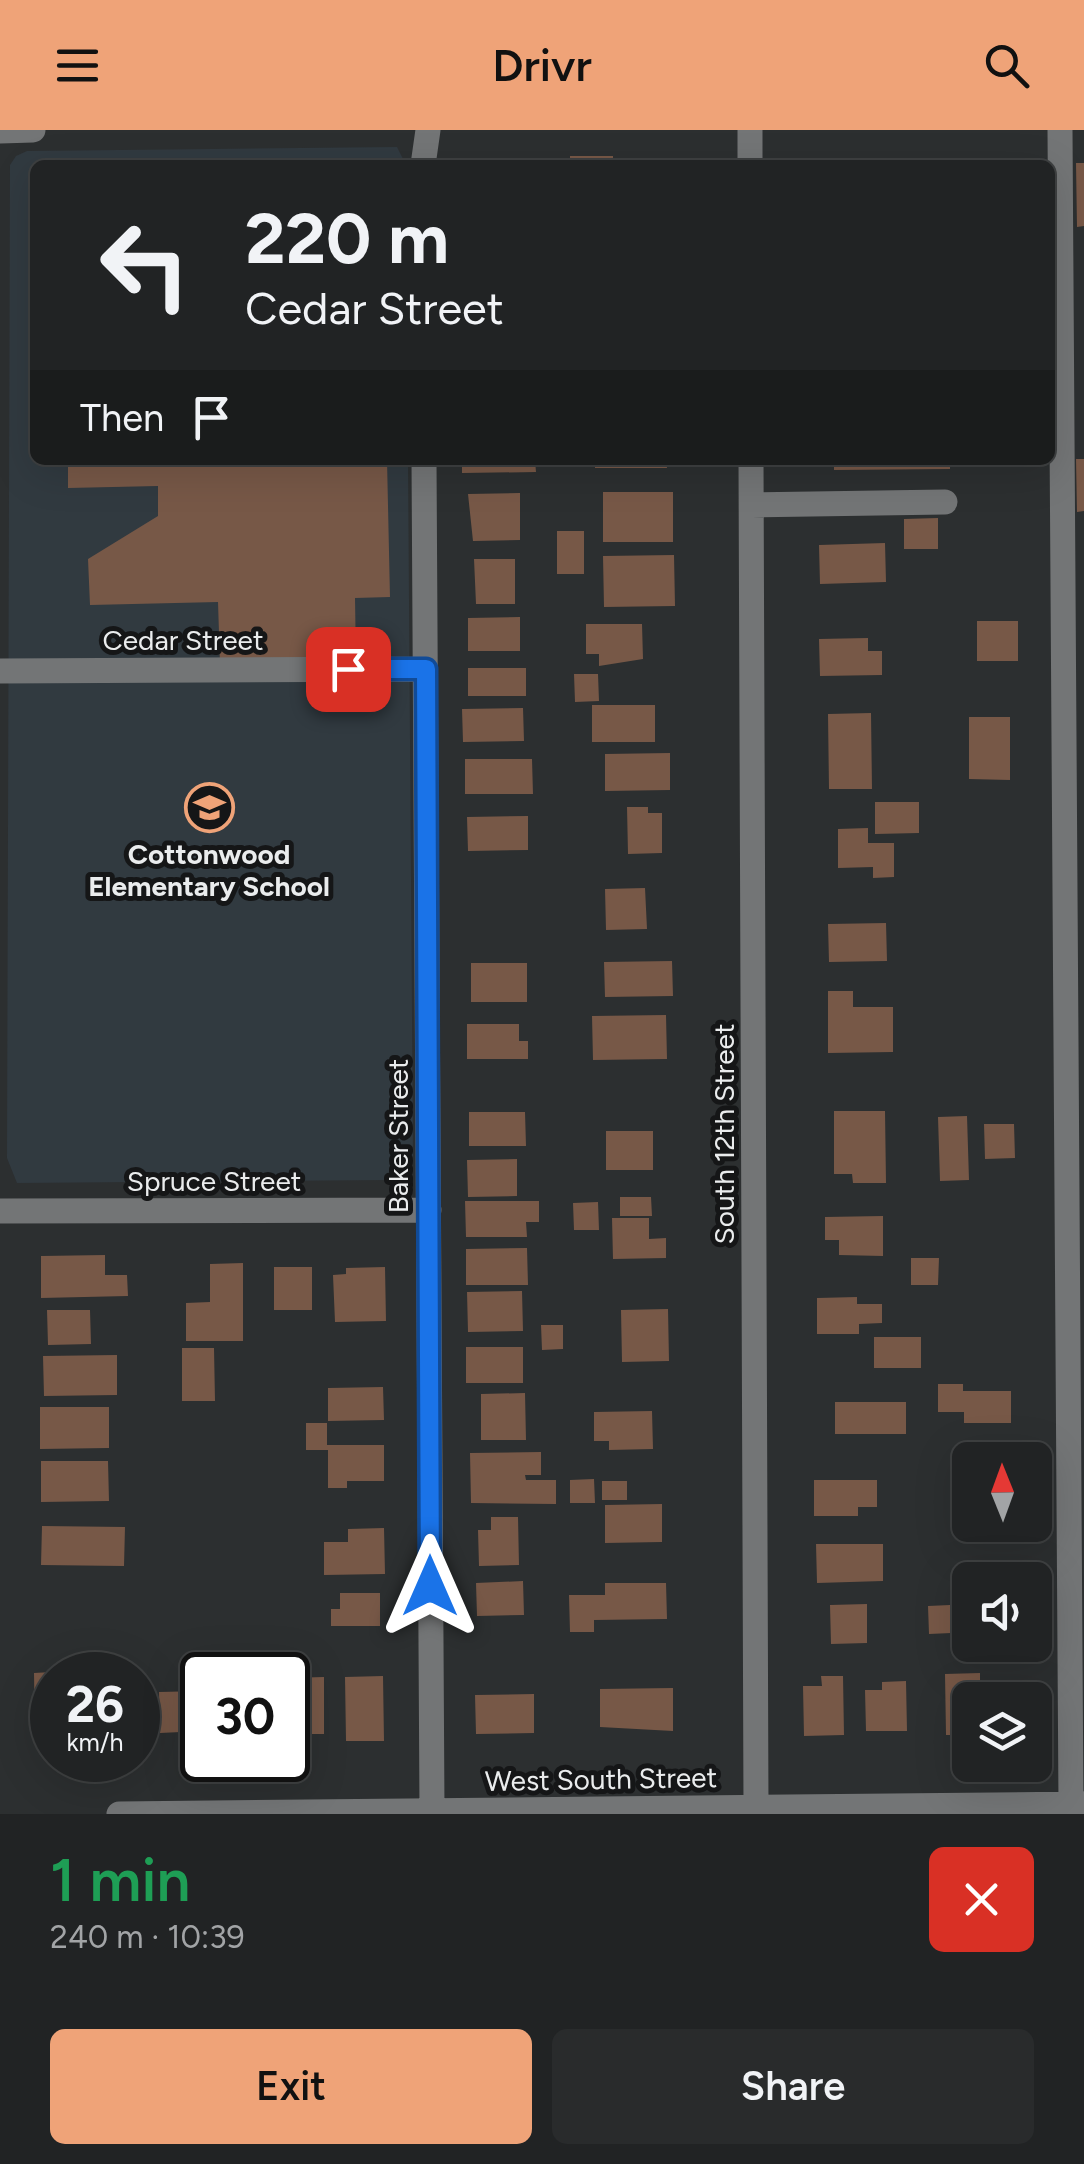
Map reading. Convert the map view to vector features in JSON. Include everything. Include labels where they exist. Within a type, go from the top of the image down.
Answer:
[{"type":"street","points":[[0,130],[33,130]]},
{"type":"street","points":[[424,160],[428,130]]},
{"type":"street","points":[[750,130],[750,160]]},
{"type":"street","points":[[1060,130],[1066,1807]]},
{"type":"street","name":"Baker Street","points":[[424,465],[432,1811]]},
{"type":"street","name":"South 12th Street","points":[[752,465],[756,1808]]},
{"type":"street","points":[[752,506],[945,502]]},
{"type":"street","name":"Cedar Street","points":[[0,671],[426,669]]},
{"type":"street","name":"Spruce Street","points":[[0,1211],[428,1210]]},
{"type":"street","name":"West South Street","points":[[119,1814],[1066,1807]]},
{"type":"shaded area","name":"Cottonwood Elementary School","points":[[397,147],[404,160],[30,160],[30,465],[408,465],[413,1155],[403,1177],[17,1183],[7,1158],[10,165],[16,156],[27,151]]},
{"type":"building","points":[[570,156],[613,156],[613,160],[570,160]]},
{"type":"building","points":[[1076,163],[1084,163],[1084,226],[1077,227]]},
{"type":"building","points":[[1076,459],[1084,459],[1084,511],[1077,512]]},
{"type":"building","points":[[68,465],[387,465],[390,597],[355,598],[356,661],[220,664],[218,602],[90,605],[88,559],[158,516],[158,486],[68,488]]},
{"type":"building","points":[[462,465],[535,465],[536,472],[462,473]]},
{"type":"building","points":[[667,465],[667,468],[595,468]]},
{"type":"building","points":[[834,465],[950,465],[950,469],[834,470]]},
{"type":"building","points":[[603,492],[673,492],[673,542],[603,542]]},
{"type":"building","points":[[520,493],[520,540],[473,541],[468,494]]},
{"type":"building","points":[[938,518],[938,549],[904,549],[904,519]]},
{"type":"building","points":[[557,531],[584,531],[584,574],[557,574]]},
{"type":"building","points":[[885,543],[886,582],[820,584],[819,545]]},
{"type":"building","points":[[674,555],[675,606],[604,607],[603,556]]},
{"type":"building","points":[[474,559],[515,559],[515,604],[476,604]]},
{"type":"building","points":[[520,617],[520,651],[468,651],[468,618]]},
{"type":"building","points":[[977,621],[1018,621],[1018,661],[977,661]]},
{"type":"building","points":[[586,624],[642,624],[643,659],[599,666],[599,654],[586,654]]},
{"type":"building","points":[[868,638],[868,651],[882,651],[882,675],[820,676],[819,639]]},
{"type":"building","points":[[468,668],[526,668],[526,696],[468,696]]},
{"type":"building","points":[[574,674],[598,674],[599,701],[575,702]]},
{"type":"building","points":[[592,705],[655,705],[655,742],[592,742]]},
{"type":"building","points":[[523,708],[524,741],[463,742],[462,709]]},
{"type":"building","points":[[871,713],[872,789],[829,789],[828,714]]},
{"type":"building","points":[[969,717],[1010,717],[1010,780],[969,779]]},
{"type":"building","points":[[670,753],[670,790],[605,791],[605,754]]},
{"type":"building","points":[[465,759],[532,759],[533,794],[465,794]]},
{"type":"building","points":[[875,802],[919,802],[919,833],[875,834]]},
{"type":"building","points":[[627,807],[648,807],[648,813],[662,813],[662,853],[628,854]]},
{"type":"building","points":[[528,816],[528,850],[468,851],[467,817]]},
{"type":"building","points":[[868,828],[868,843],[894,843],[894,877],[873,878],[873,867],[838,868],[838,829]]},
{"type":"building","points":[[645,888],[647,929],[606,930],[605,889]]},
{"type":"building","points":[[886,923],[887,961],[829,962],[828,924]]},
{"type":"building","points":[[672,961],[673,996],[605,997],[604,962]]},
{"type":"building","points":[[471,963],[527,963],[527,1002],[471,1002]]},
{"type":"building","points":[[828,991],[853,991],[853,1007],[893,1007],[893,1052],[828,1053]]},
{"type":"building","points":[[666,1015],[667,1059],[593,1060],[592,1016]]},
{"type":"building","points":[[467,1024],[519,1024],[519,1041],[528,1041],[528,1059],[467,1059]]},
{"type":"building","points":[[834,1111],[885,1111],[886,1183],[853,1183],[852,1174],[834,1174]]},
{"type":"building","points":[[469,1112],[525,1112],[526,1146],[469,1146]]},
{"type":"building","points":[[967,1116],[969,1180],[940,1181],[938,1117]]},
{"type":"building","points":[[984,1124],[1014,1124],[1015,1158],[985,1159]]},
{"type":"building","points":[[606,1131],[653,1131],[653,1170],[606,1170]]},
{"type":"building","points":[[517,1159],[517,1196],[468,1197],[467,1160]]},
{"type":"building","points":[[620,1197],[651,1197],[652,1216],[620,1216]]},
{"type":"building","points":[[465,1201],[539,1201],[539,1222],[526,1222],[527,1237],[466,1237]]},
{"type":"building","points":[[598,1202],[599,1230],[574,1230],[573,1203]]},
{"type":"building","points":[[883,1216],[883,1256],[839,1255],[839,1240],[825,1240],[825,1217]]},
{"type":"building","points":[[612,1218],[649,1218],[649,1239],[666,1238],[666,1258],[613,1259]]},
{"type":"building","points":[[527,1248],[528,1285],[466,1285],[466,1249]]},
{"type":"building","points":[[105,1255],[105,1275],[127,1275],[128,1296],[41,1298],[41,1256]]},
{"type":"building","points":[[911,1258],[939,1258],[938,1285],[911,1285]]},
{"type":"building","points":[[243,1263],[243,1341],[186,1341],[186,1303],[210,1302],[210,1264]]},
{"type":"building","points":[[274,1267],[312,1267],[312,1310],[274,1310]]},
{"type":"building","points":[[385,1267],[386,1321],[335,1322],[333,1275],[346,1274],[346,1268]]},
{"type":"building","points":[[522,1291],[523,1331],[468,1332],[467,1292]]},
{"type":"building","points":[[857,1297],[857,1304],[882,1304],[882,1323],[859,1324],[859,1334],[817,1334],[817,1298]]},
{"type":"building","points":[[668,1309],[669,1361],[622,1362],[621,1310]]},
{"type":"building","points":[[47,1310],[90,1310],[91,1344],[48,1345]]},
{"type":"building","points":[[541,1325],[563,1325],[563,1349],[542,1350]]},
{"type":"building","points":[[874,1337],[921,1337],[921,1368],[874,1368]]},
{"type":"building","points":[[466,1347],[523,1347],[523,1383],[466,1383]]},
{"type":"building","points":[[182,1348],[214,1348],[215,1401],[182,1401]]},
{"type":"building","points":[[117,1355],[117,1395],[44,1396],[43,1356]]},
{"type":"building","points":[[938,1384],[963,1384],[963,1391],[1011,1391],[1011,1423],[964,1423],[964,1412],[938,1412]]},
{"type":"building","points":[[383,1387],[384,1420],[328,1421],[328,1388]]},
{"type":"building","points":[[525,1393],[526,1440],[481,1440],[481,1394]]},
{"type":"building","points":[[835,1402],[906,1402],[906,1434],[835,1434]]},
{"type":"building","points":[[40,1407],[109,1407],[109,1448],[40,1449]]},
{"type":"building","points":[[652,1411],[653,1449],[609,1450],[609,1441],[594,1441],[594,1412]]},
{"type":"building","points":[[306,1423],[327,1423],[327,1445],[384,1445],[384,1481],[347,1481],[347,1488],[328,1488],[328,1450],[306,1450]]},
{"type":"building","points":[[541,1452],[541,1475],[525,1475],[526,1480],[556,1480],[556,1504],[471,1503],[470,1453]]},
{"type":"building","points":[[41,1461],[108,1461],[109,1501],[41,1502]]},
{"type":"building","points":[[594,1479],[595,1503],[570,1503],[570,1480]]},
{"type":"building","points":[[814,1480],[877,1480],[877,1507],[858,1507],[858,1516],[814,1516]]},
{"type":"building","points":[[602,1481],[627,1481],[627,1500],[602,1500]]},
{"type":"building","points":[[662,1504],[662,1542],[605,1543],[605,1505]]},
{"type":"building","points":[[491,1517],[518,1517],[519,1565],[479,1566],[478,1530],[491,1530]]},
{"type":"building","points":[[42,1526],[125,1527],[124,1566],[41,1565]]},
{"type":"building","points":[[384,1528],[385,1574],[324,1575],[324,1542],[348,1542],[348,1529]]},
{"type":"building","points":[[816,1544],[883,1544],[883,1581],[817,1583]]},
{"type":"building","points":[[523,1581],[524,1615],[477,1616],[476,1583]]},
{"type":"building","points":[[605,1583],[666,1583],[667,1619],[594,1620],[594,1632],[570,1632],[569,1595],[605,1595]]},
{"type":"building","points":[[340,1593],[380,1593],[380,1626],[331,1626],[331,1609],[340,1609]]},
{"type":"building","points":[[867,1604],[867,1643],[831,1644],[830,1605]]},
{"type":"building","points":[[950,1605],[951,1633],[929,1634],[928,1606]]},
{"type":"building","points":[[980,1673],[980,1682],[952,1682],[952,1735],[946,1735],[945,1674]]},
{"type":"building","points":[[383,1676],[384,1741],[346,1741],[345,1677]]},
{"type":"building","points":[[821,1676],[843,1676],[844,1735],[804,1736],[803,1686],[822,1686]]},
{"type":"building","points":[[310,1677],[324,1677],[324,1734],[310,1734]]},
{"type":"building","points":[[906,1681],[907,1731],[866,1731],[865,1690],[882,1690],[882,1682]]},
{"type":"building","points":[[673,1688],[673,1731],[600,1727],[600,1689]]},
{"type":"building","points":[[160,1692],[180,1692],[180,1732],[160,1733]]},
{"type":"building","points":[[534,1694],[534,1733],[476,1734],[475,1695]]},
{"type":"place","name":"Cottonwood Elementary School","points":[[209,807]]},
{"type":"route","points":[[348,669],[426,669],[430,1586]]}]
